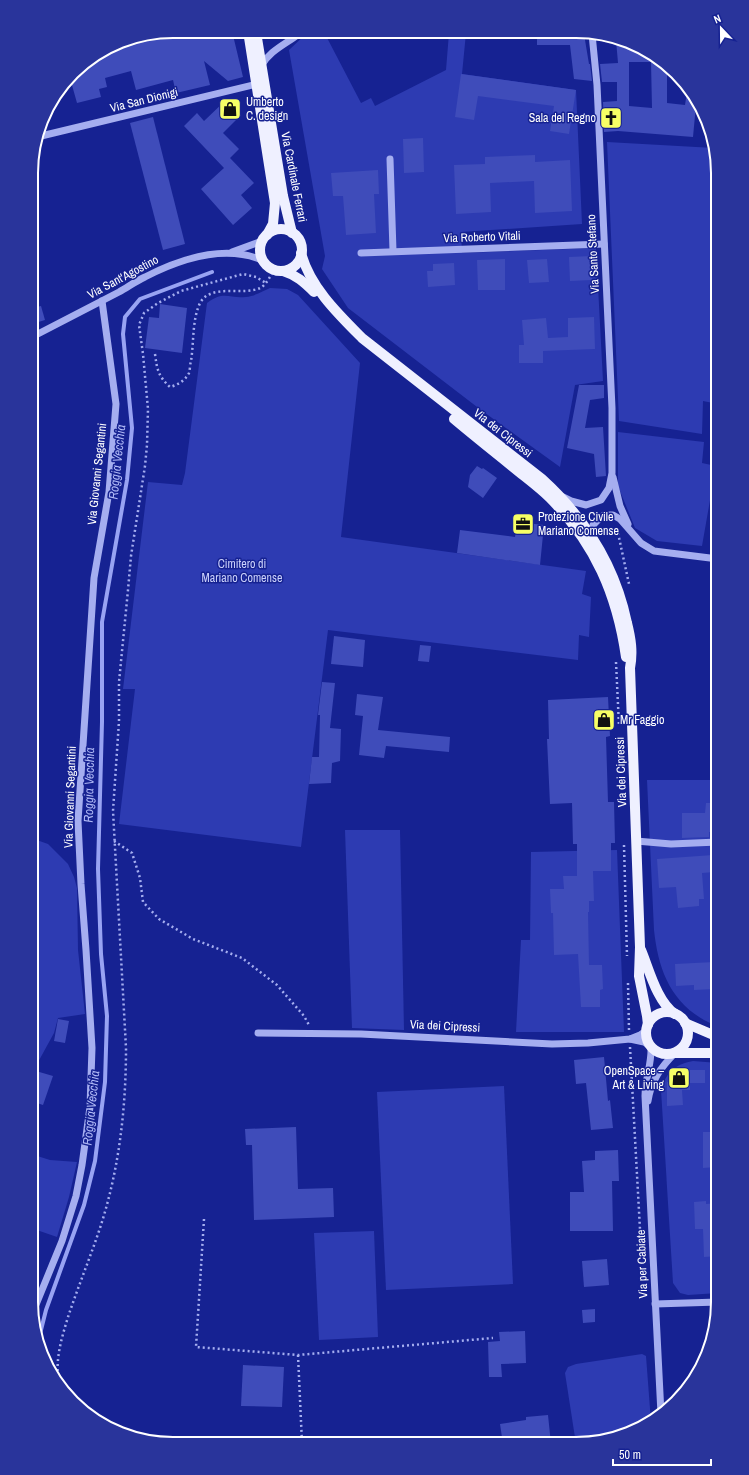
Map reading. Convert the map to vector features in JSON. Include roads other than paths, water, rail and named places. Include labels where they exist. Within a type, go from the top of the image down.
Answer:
[{"type":"main road","name":"Via Cardinale Ferrari","points":[[249,38],[275,203],[273,224],[264,238]]},
{"type":"main road","name":"Via Cardinale Ferrari","points":[[257,38],[282,196],[292,233]]},
{"type":"main road","points":[[275,230],[284,230],[292,233],[300,244],[301,253],[297,263],[288,270],[279,271],[270,268],[262,260],[260,247],[264,238],[275,230]]},
{"type":"main road","name":"Via dei Cipressi","points":[[301,253],[304,265],[311,279],[338,313],[362,338],[542,479],[580,518],[608,565],[624,609],[633,655],[630,668],[640,947],[638,964],[647,1016],[647,1027]]},
{"type":"main road","name":"Via dei Cipressi","points":[[279,271],[291,274],[305,282],[334,317],[368,350],[533,483],[562,511],[585,540],[597,560],[610,587],[626,657],[630,668]]},
{"type":"main road","name":"Via dei Cipressi","points":[[640,947],[663,1002],[675,1014]]},
{"type":"main road","points":[[675,1053],[683,1047],[687,1039],[688,1031],[681,1017],[667,1012],[661,1013],[655,1016],[647,1027],[648,1041],[659,1053],[666,1054],[711,1053]]},
{"type":"main road","points":[[685,1023],[711,1034]]},
{"type":"street","points":[[261,66],[269,54],[294,38]]},
{"type":"street","name":"Via Santo Stefano","points":[[559,495],[579,504],[586,505],[601,500],[609,488],[612,473],[612,408],[597,85],[592,39]]},
{"type":"street","name":"Via San Dionigi","points":[[43,136],[257,84]]},
{"type":"street","points":[[390,159],[393,252]]},
{"type":"street","points":[[230,252],[264,238]]},
{"type":"street","name":"Via Roberto Vitali","points":[[361,253],[604,244]]},
{"type":"street","points":[[230,252],[255,257],[262,260]]},
{"type":"street","name":"Via Sant'Agostino","points":[[38,334],[168,266],[198,257],[230,252]]},
{"type":"street","name":"Via Giovanni Segantini","points":[[38,1300],[62,1241],[76,1196],[90,1107],[92,1048],[78,820],[94,578],[109,492],[116,404],[102,301]]},
{"type":"street","name":"Via Santo Stefano","points":[[612,473],[620,506],[631,532]]},
{"type":"street","points":[[592,536],[593,525],[604,515],[613,515],[620,519],[641,543],[654,551],[711,558]]},
{"type":"street","points":[[636,841],[672,844],[711,842]]},
{"type":"street","name":"Via dei Cipressi","points":[[258,1033],[361,1034],[547,1044],[576,1044],[630,1039],[640,1035],[647,1027]]},
{"type":"street","name":"Via dei Cipressi","points":[[630,1039],[644,1042],[652,1047]]},
{"type":"street","points":[[647,1113],[645,1090],[652,1055],[652,1047]]},
{"type":"street","points":[[647,1113],[650,1094],[655,1078],[660,1069],[675,1053]]},
{"type":"street","name":"Via per Cabiate","points":[[647,1113],[661,1407]]},
{"type":"street","points":[[655,1304],[711,1302]]},
{"type":"waterway","name":"Roggia Vecchia","points":[[41,1330],[46,1310],[84,1205],[95,1161],[105,1082],[107,1016],[101,954],[98,869],[102,722],[102,622],[127,480],[132,428],[123,334],[125,317],[140,299],[212,272]]},
{"type":"place","name":"Umberto C. design","points":[[230,109]]},
{"type":"place","name":"Sala del Regno","points":[[611,118]]},
{"type":"place","name":"Protezione Civile Mariano Comense","points":[[523,524]]},
{"type":"place","name":"Mr Faggio","points":[[604,720]]},
{"type":"place","name":"OpenSpace – Art & Living","points":[[679,1078]]},
{"type":"park label","name":"Cimitero di Mariano Comense","points":[[242,571]]}]
